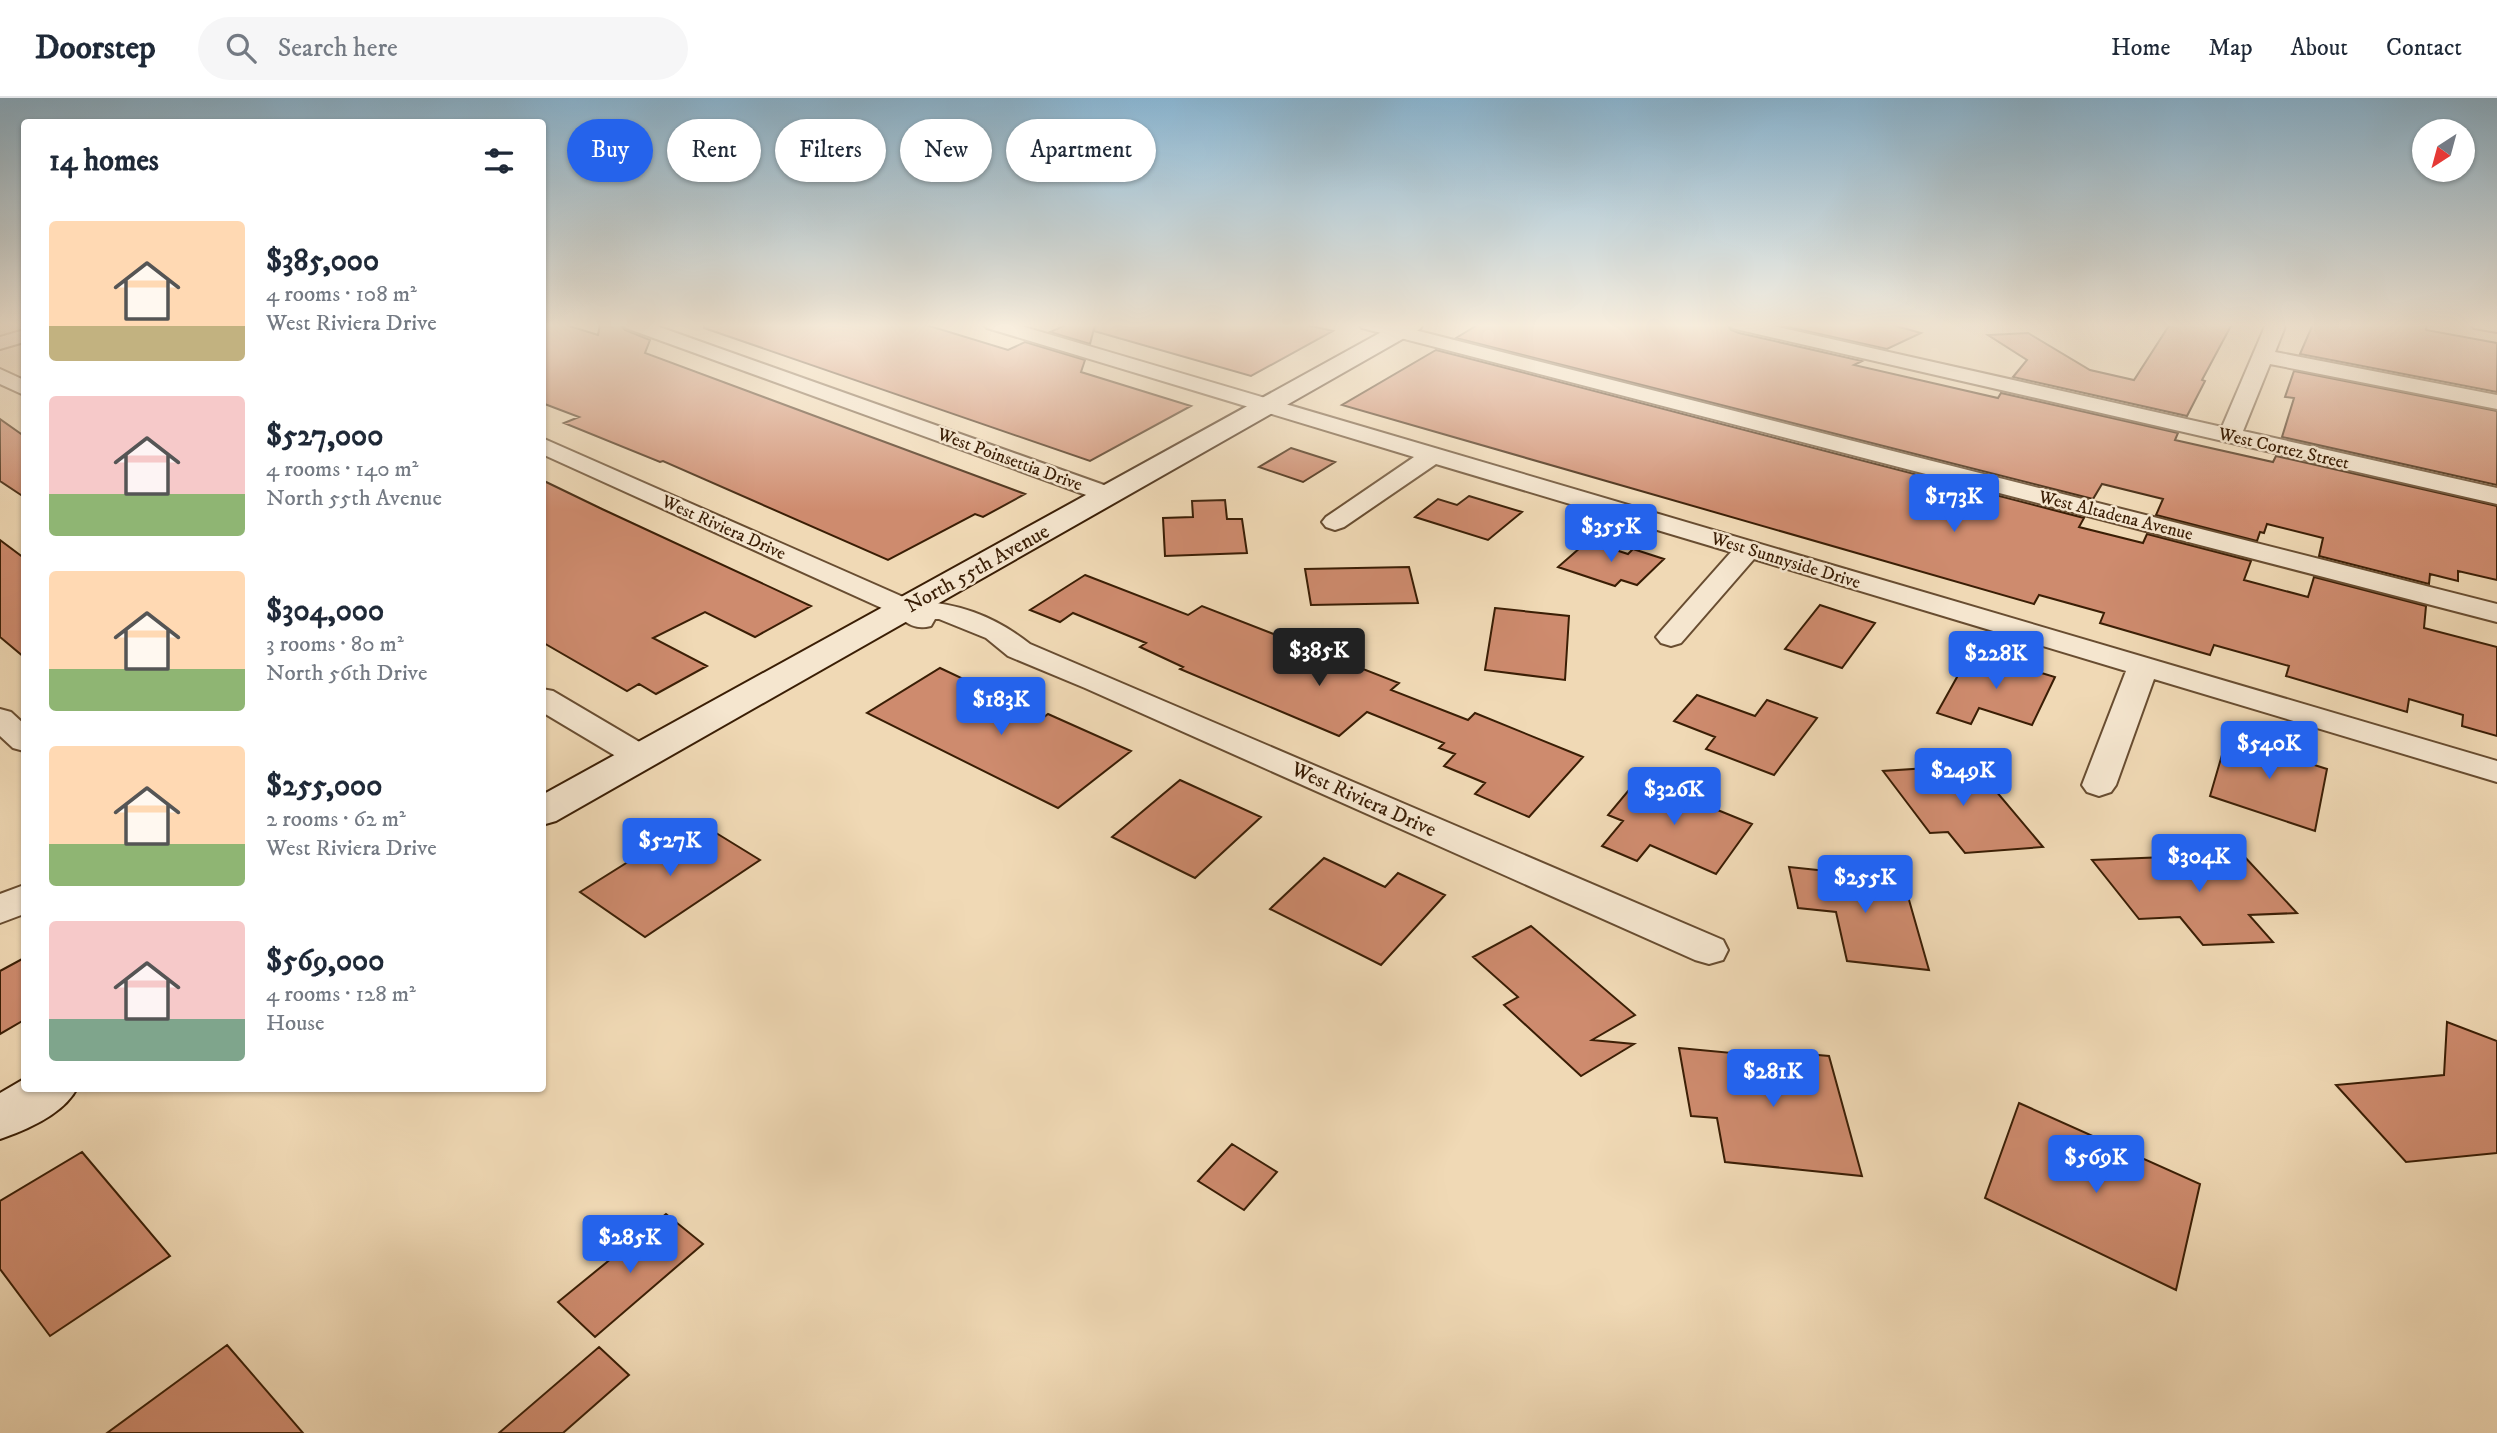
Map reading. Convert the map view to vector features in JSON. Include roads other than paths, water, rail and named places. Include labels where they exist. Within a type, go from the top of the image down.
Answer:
[{"type":"street","name":"West Poinsettia Drive","points":[[807,386],[1109,495]]},
{"type":"street","name":"West Sunnyside Drive","points":[[1203,386],[2497,772]]},
{"type":"street","name":"North 55th Avenue","points":[[546,810],[1109,495],[1296,386]]},
{"type":"street","name":"West Altadena Avenue","points":[[1625,386],[2497,613]]},
{"type":"street","name":"West Cortez Street","points":[[2043,386],[2230,436],[2497,496]]},
{"type":"street","points":[[2230,436],[2251,386]]},
{"type":"street","points":[[2417,386],[2497,402]]},
{"type":"street","name":"West Riviera Drive","points":[[546,447],[905,608],[928,625],[977,645],[1019,650],[1096,681],[1709,950]]},
{"type":"street","points":[[1335,522],[1433,455]]},
{"type":"street","points":[[1671,637],[1749,549]]},
{"type":"street","points":[[2099,785],[2143,667]]},
{"type":"street","points":[[546,700],[640,757]]},
{"type":"street","points":[[0,719],[21,738]]},
{"type":"street","points":[[0,910],[21,900]]},
{"type":"street","points":[[0,1118],[45,1092]]}]
